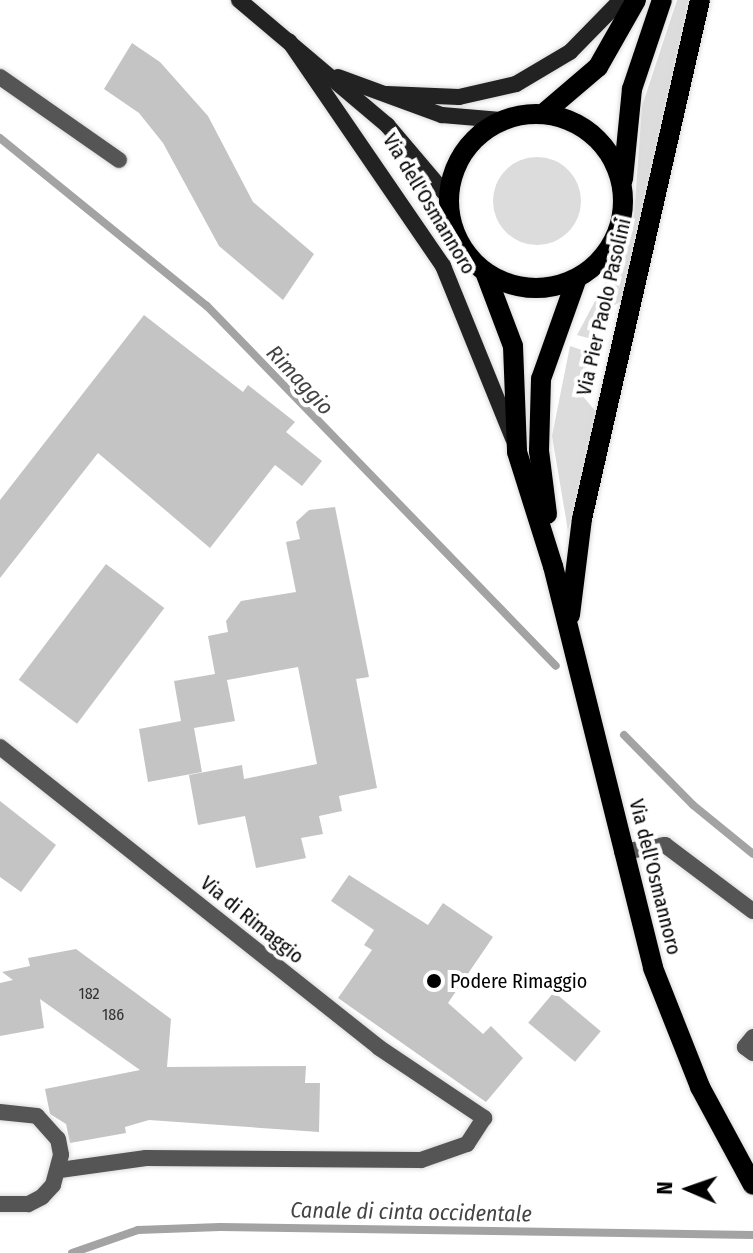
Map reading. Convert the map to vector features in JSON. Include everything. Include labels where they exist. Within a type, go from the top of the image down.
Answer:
[{"type":"main road","points":[[544,113],[598,67],[636,0]]},
{"type":"main road","points":[[623,187],[632,89],[662,0]]},
{"type":"main road","name":"Via Pier Paolo Pasolini","points":[[568,627],[582,519],[700,0]]},
{"type":"main road","name":"Via dell'Osmannoro","points":[[485,272],[540,288],[577,278],[609,249],[621,219],[623,187],[596,137],[572,121],[544,113],[501,120],[464,151],[449,198],[458,240],[485,272],[513,346],[517,452],[553,566],[622,852],[675,1027],[753,1185]]},
{"type":"main road","name":"Via dell'Osmannoro","points":[[553,566],[539,451],[541,379],[577,278]]},
{"type":"street","name":"Via dell'Osmannoro","points":[[239,0],[387,125],[449,198]]},
{"type":"street","points":[[387,94],[459,97],[535,77],[570,52],[621,0]]},
{"type":"street","name":"Via dell'Osmannoro","points":[[289,41],[443,266],[517,452]]},
{"type":"street","name":"Via dell'Osmannoro","points":[[330,74],[442,115],[501,120]]},
{"type":"street","points":[[0,77],[119,160]]},
{"type":"street","name":"Via di Rimaggio","points":[[0,747],[378,1047],[484,1118],[467,1144],[421,1160],[146,1158],[60,1170]]},
{"type":"street","points":[[622,852],[658,842],[753,911]]},
{"type":"street","points":[[753,1037],[745,1047],[753,1053]]},
{"type":"street","points":[[0,1112],[22,1110],[49,1126],[58,1139],[60,1170],[42,1197],[28,1204],[0,1204]]},
{"type":"shaded area","points":[[677,0],[689,0],[621,301],[601,314],[595,340],[577,335],[633,230],[642,106]]},
{"type":"shaded area","points":[[537,157],[554,161],[568,170],[577,184],[581,201],[577,218],[568,232],[554,241],[537,245],[520,241],[506,232],[497,218],[493,201],[497,184],[506,170],[520,161]]},
{"type":"shaded area","points":[[570,346],[591,353],[581,394],[597,413],[568,531],[552,436]]},
{"type":"building","points":[[132,43],[160,62],[208,116],[253,202],[314,254],[283,300],[219,246],[163,143],[139,113],[104,89]]},
{"type":"building","points":[[144,315],[243,392],[248,385],[295,422],[286,432],[322,461],[302,486],[275,465],[210,548],[98,453],[0,578],[0,500]]},
{"type":"building","points":[[335,507],[369,677],[356,679],[377,788],[339,796],[342,811],[319,816],[323,834],[301,838],[306,858],[256,868],[245,816],[198,825],[189,775],[242,765],[244,779],[317,764],[298,667],[227,680],[235,721],[194,728],[202,772],[148,782],[139,729],[181,721],[174,681],[215,674],[208,636],[228,632],[226,621],[241,601],[296,592],[286,542],[300,539],[296,522],[309,510]]},
{"type":"building","points":[[106,564],[164,608],[77,724],[19,680]]},
{"type":"building","points":[[0,801],[56,845],[21,892],[0,877]]},
{"type":"building","name":"Podere Rimaggio","points":[[349,875],[428,925],[443,903],[493,937],[448,1003],[483,1034],[491,1026],[523,1058],[486,1102],[338,998],[372,950],[364,945],[374,930],[331,901]]},
{"type":"building","points":[[76,949],[171,1019],[167,1067],[306,1066],[305,1083],[320,1083],[319,1132],[149,1120],[125,1127],[126,1133],[70,1143],[66,1124],[50,1114],[45,1089],[140,1070],[40,999],[44,1028],[0,1036],[0,983],[13,980],[2,972],[30,966],[28,958]]},
{"type":"building","points":[[554,992],[601,1031],[575,1062],[528,1023]]},
{"type":"waterway","name":"Rimaggio","points":[[0,138],[207,306],[556,666]]},
{"type":"waterway","name":"Rimaggio","points":[[624,735],[693,805],[753,854]]},
{"type":"waterway","name":"Canale di cinta occidentale","points":[[72,1253],[138,1230],[220,1227],[753,1235]]},
{"type":"place","name":"Podere Rimaggio","points":[[434,981]]}]
